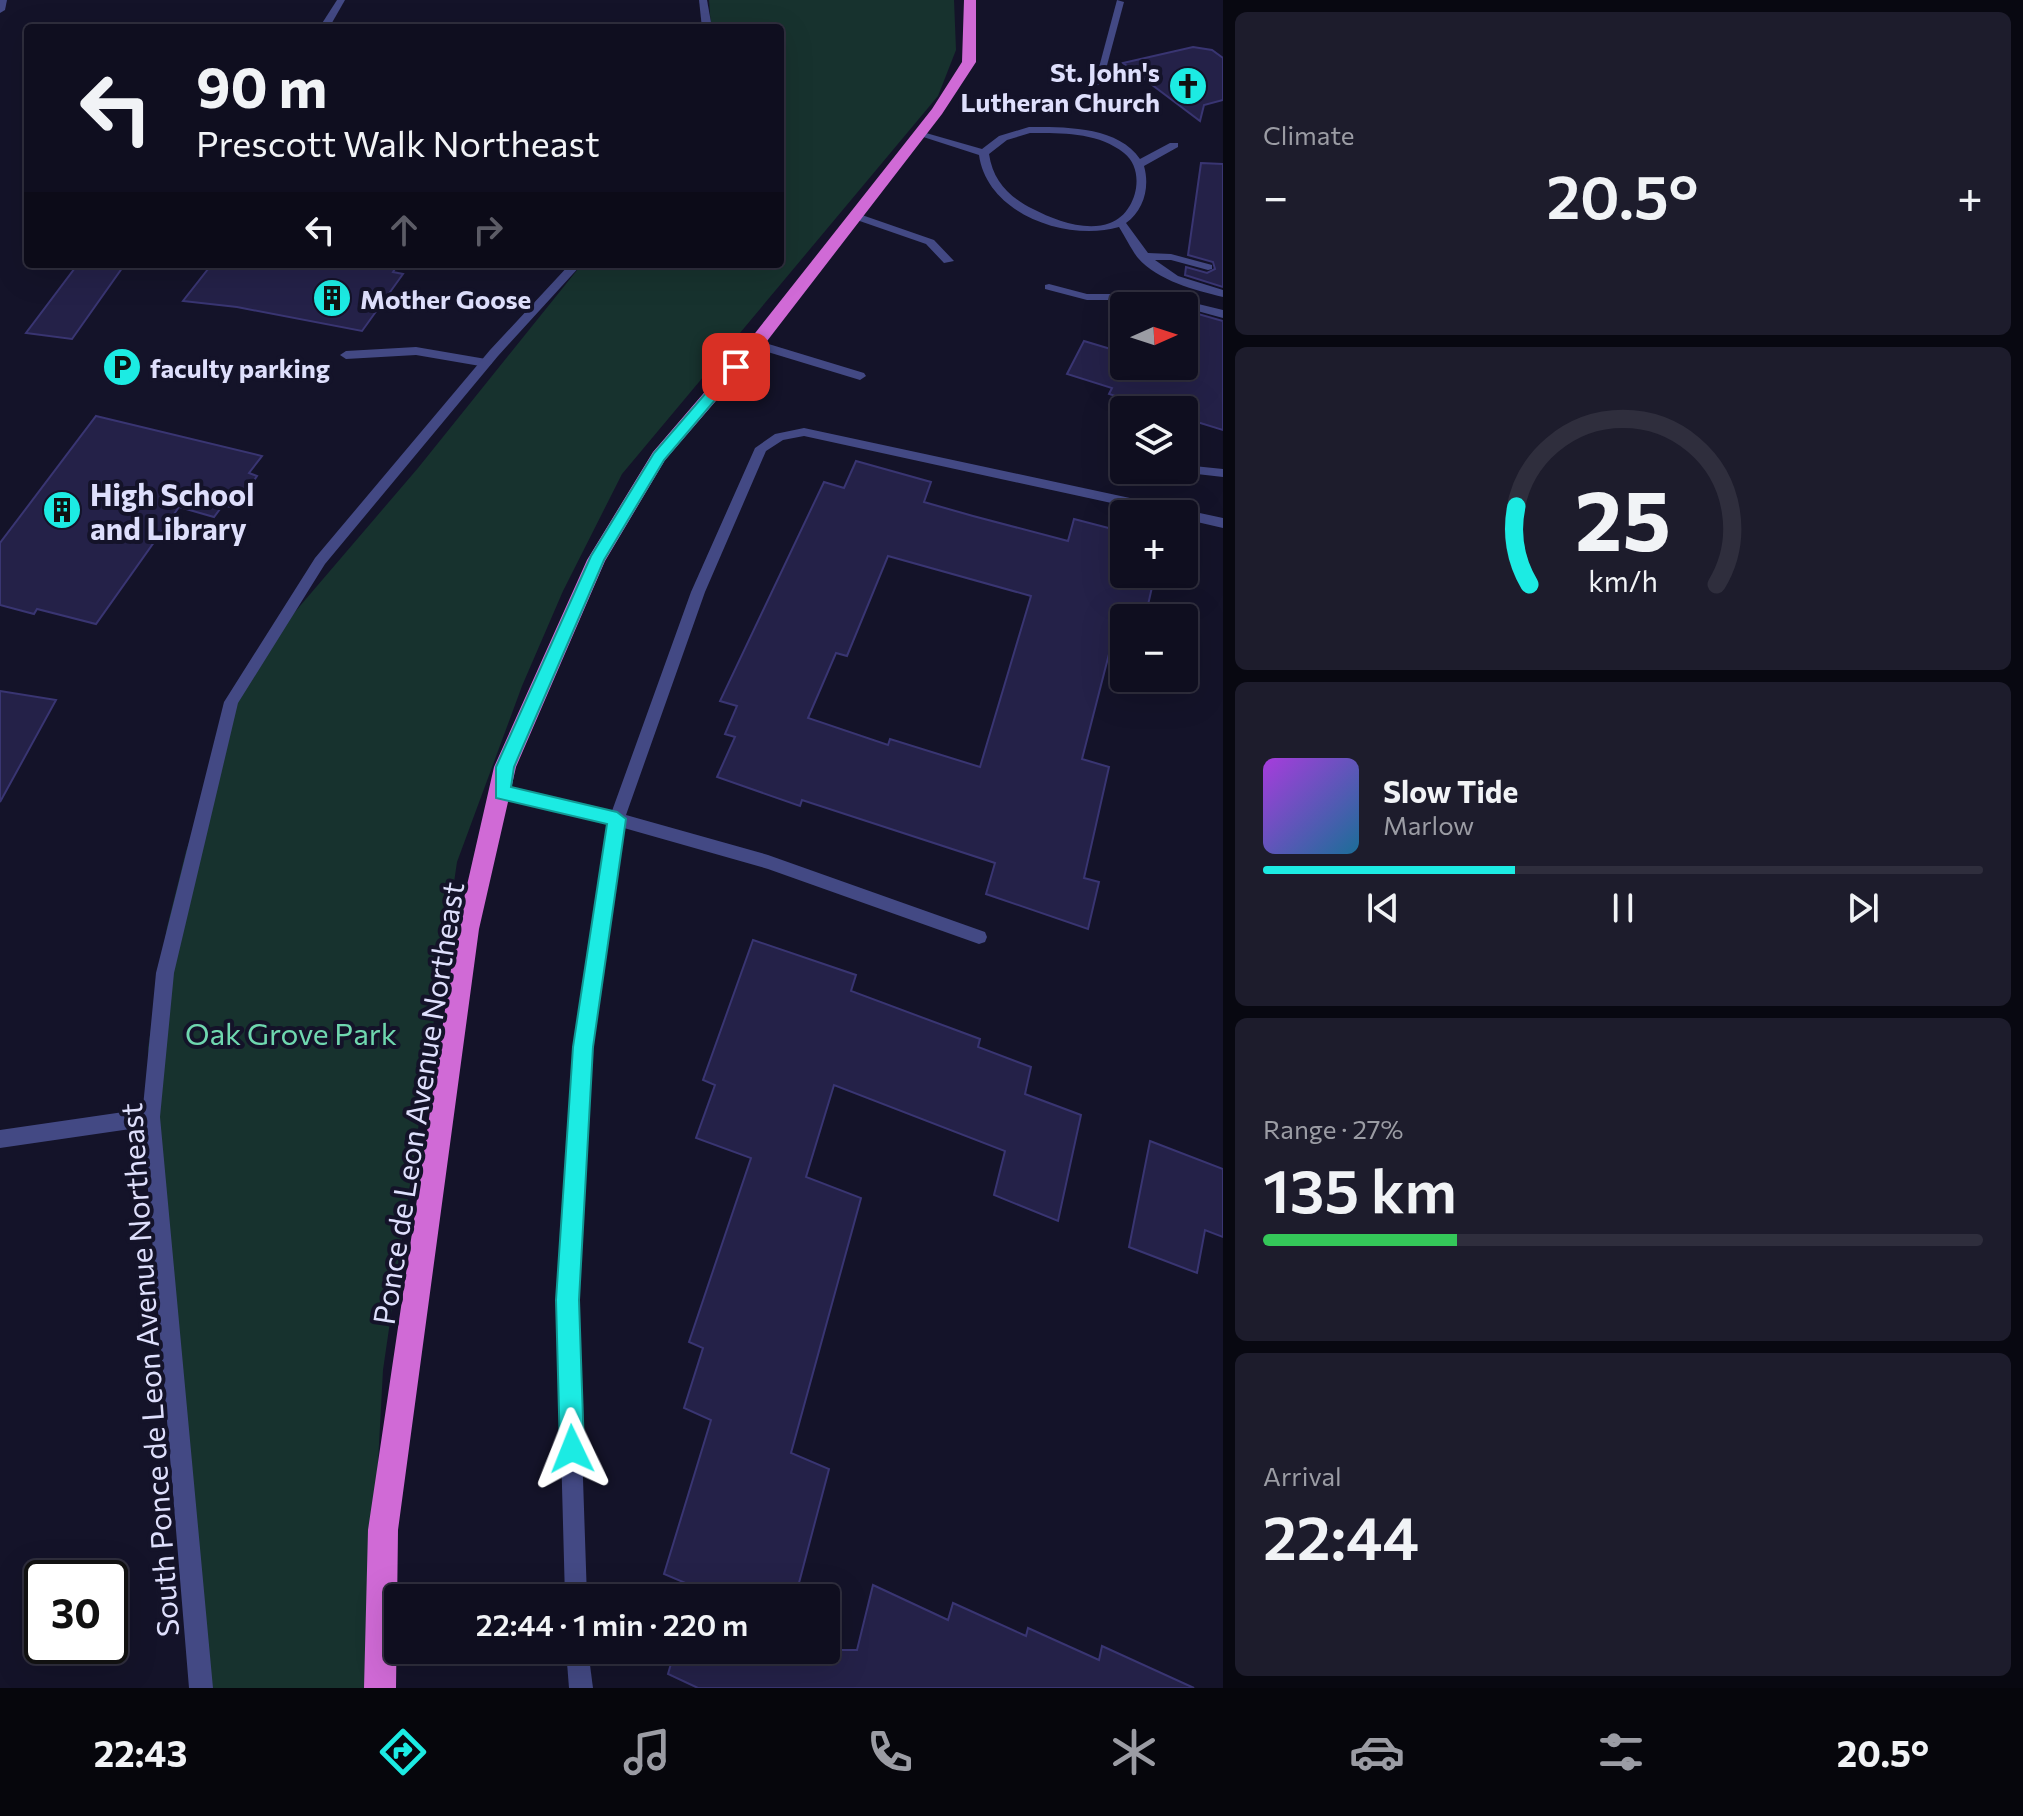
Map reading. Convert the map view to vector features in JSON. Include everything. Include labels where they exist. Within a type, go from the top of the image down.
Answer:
[{"type":"highway","name":"Ponce de Leon Avenue Northeast","points":[[380,1688],[383,1530],[468,929],[502,793],[505,767],[596,560],[659,456],[755,344],[919,134],[969,62],[970,0]]},
{"type":"street","points":[[0,10],[3,0]]},
{"type":"street","points":[[326,24],[341,0]]},
{"type":"street","points":[[703,0],[706,24]]},
{"type":"street","points":[[1097,84],[1123,3],[1104,0]]},
{"type":"street","points":[[1029,130],[1061,130],[1099,137],[1132,153],[1143,177],[1140,205],[1121,223],[1096,230],[1059,226],[1016,206],[994,186],[985,171],[984,153],[1003,138],[1029,130]]},
{"type":"street","points":[[919,134],[984,153]]},
{"type":"street","points":[[1137,165],[1174,145]]},
{"type":"street","points":[[855,216],[930,242],[948,261]]},
{"type":"street","points":[[1121,223],[1151,267],[1171,278],[1223,294]]},
{"type":"street","points":[[1142,256],[1171,257],[1208,267]]},
{"type":"street","name":"South Ponce de Leon Avenue Northeast","points":[[201,1688],[151,1117],[165,973],[231,702],[320,561],[486,363],[572,268]]},
{"type":"street","points":[[1049,287],[1087,297],[1157,297],[1223,314]]},
{"type":"street","points":[[755,344],[860,376]]},
{"type":"street","points":[[346,355],[416,351],[486,363]]},
{"type":"street","points":[[576,1584],[568,1284],[583,1047],[617,819],[698,592],[761,448],[779,437],[804,432],[1119,500]]},
{"type":"street","points":[[1198,470],[1223,473]]},
{"type":"street","points":[[1198,517],[1223,523]]},
{"type":"street","points":[[502,793],[617,819],[768,862],[979,937]]},
{"type":"street","points":[[0,1139],[151,1117]]},
{"type":"street","points":[[578,1664],[581,1688]]},
{"type":"green space","name":"Oak Grove Park","points":[[709,0],[954,0],[956,50],[938,96],[622,474],[563,591],[522,686],[457,862],[383,1370],[366,1688],[199,1688],[148,1048],[167,927],[186,851],[217,763],[231,702],[264,648],[418,468],[579,268],[784,268],[784,24],[711,24]]},
{"type":"building","name":"St. John's Lutheran Church","points":[[1193,47],[1212,50],[1223,58],[1223,100],[1204,105],[1200,121],[1123,63]]},
{"type":"building","points":[[1201,163],[1223,164],[1223,287],[1185,275],[1186,267],[1207,273],[1215,269],[1213,262],[1188,255]]},
{"type":"building","points":[[75,268],[122,268],[72,339],[26,333]]},
{"type":"building","name":"Mother Goose","points":[[209,268],[396,268],[393,272],[403,274],[362,331],[237,307],[183,301]]},
{"type":"building","points":[[1198,314],[1223,321],[1223,430],[1198,422],[1198,396],[1115,396],[1109,394],[1112,388],[1067,374],[1084,341],[1110,349],[1110,380],[1198,380]]},
{"type":"building","name":"High School and Library","points":[[96,416],[262,456],[249,473],[257,476],[235,508],[223,505],[214,517],[179,507],[96,624],[37,609],[34,614],[0,605],[0,543]]},
{"type":"building","points":[[856,461],[931,482],[924,502],[973,516],[1068,541],[1074,519],[1110,528],[1110,588],[1152,588],[1148,604],[1110,604],[1110,654],[1082,759],[1109,767],[1084,878],[1099,882],[1088,929],[986,894],[995,863],[802,800],[800,806],[717,777],[735,737],[725,734],[737,706],[720,701],[824,482],[844,488]],"holes":[[[888,556],[1031,596],[980,767],[890,739],[888,745],[808,718],[836,653],[847,656]]]},
{"type":"building","points":[[0,691],[56,700],[0,802]]},
{"type":"building","points":[[753,940],[856,975],[851,991],[980,1039],[978,1047],[1031,1067],[1025,1094],[1081,1115],[1058,1221],[994,1195],[1005,1151],[834,1085],[806,1177],[861,1198],[791,1453],[829,1469],[799,1584],[688,1584],[664,1574],[711,1420],[684,1408],[703,1348],[689,1342],[751,1158],[696,1138],[715,1085],[703,1080]]},
{"type":"building","points":[[1150,1141],[1223,1169],[1223,1237],[1205,1230],[1197,1273],[1129,1247]]},
{"type":"building","points":[[873,1585],[948,1620],[953,1603],[1026,1636],[1028,1628],[1099,1660],[1102,1646],[1194,1688],[698,1688],[668,1674],[671,1664],[840,1664],[840,1650],[857,1650]]},
{"type":"place","name":"St. John's Lutheran Church","points":[[1188,86]]},
{"type":"place","name":"Mother Goose","points":[[332,298]]},
{"type":"place","name":"faculty parking","points":[[122,367]]},
{"type":"place","name":"High School and Library","points":[[62,510]]},
{"type":"route","points":[[572,1449],[567,1300],[583,1047],[617,819],[502,793],[505,767],[559,638],[596,560],[659,456],[736,367]]}]
